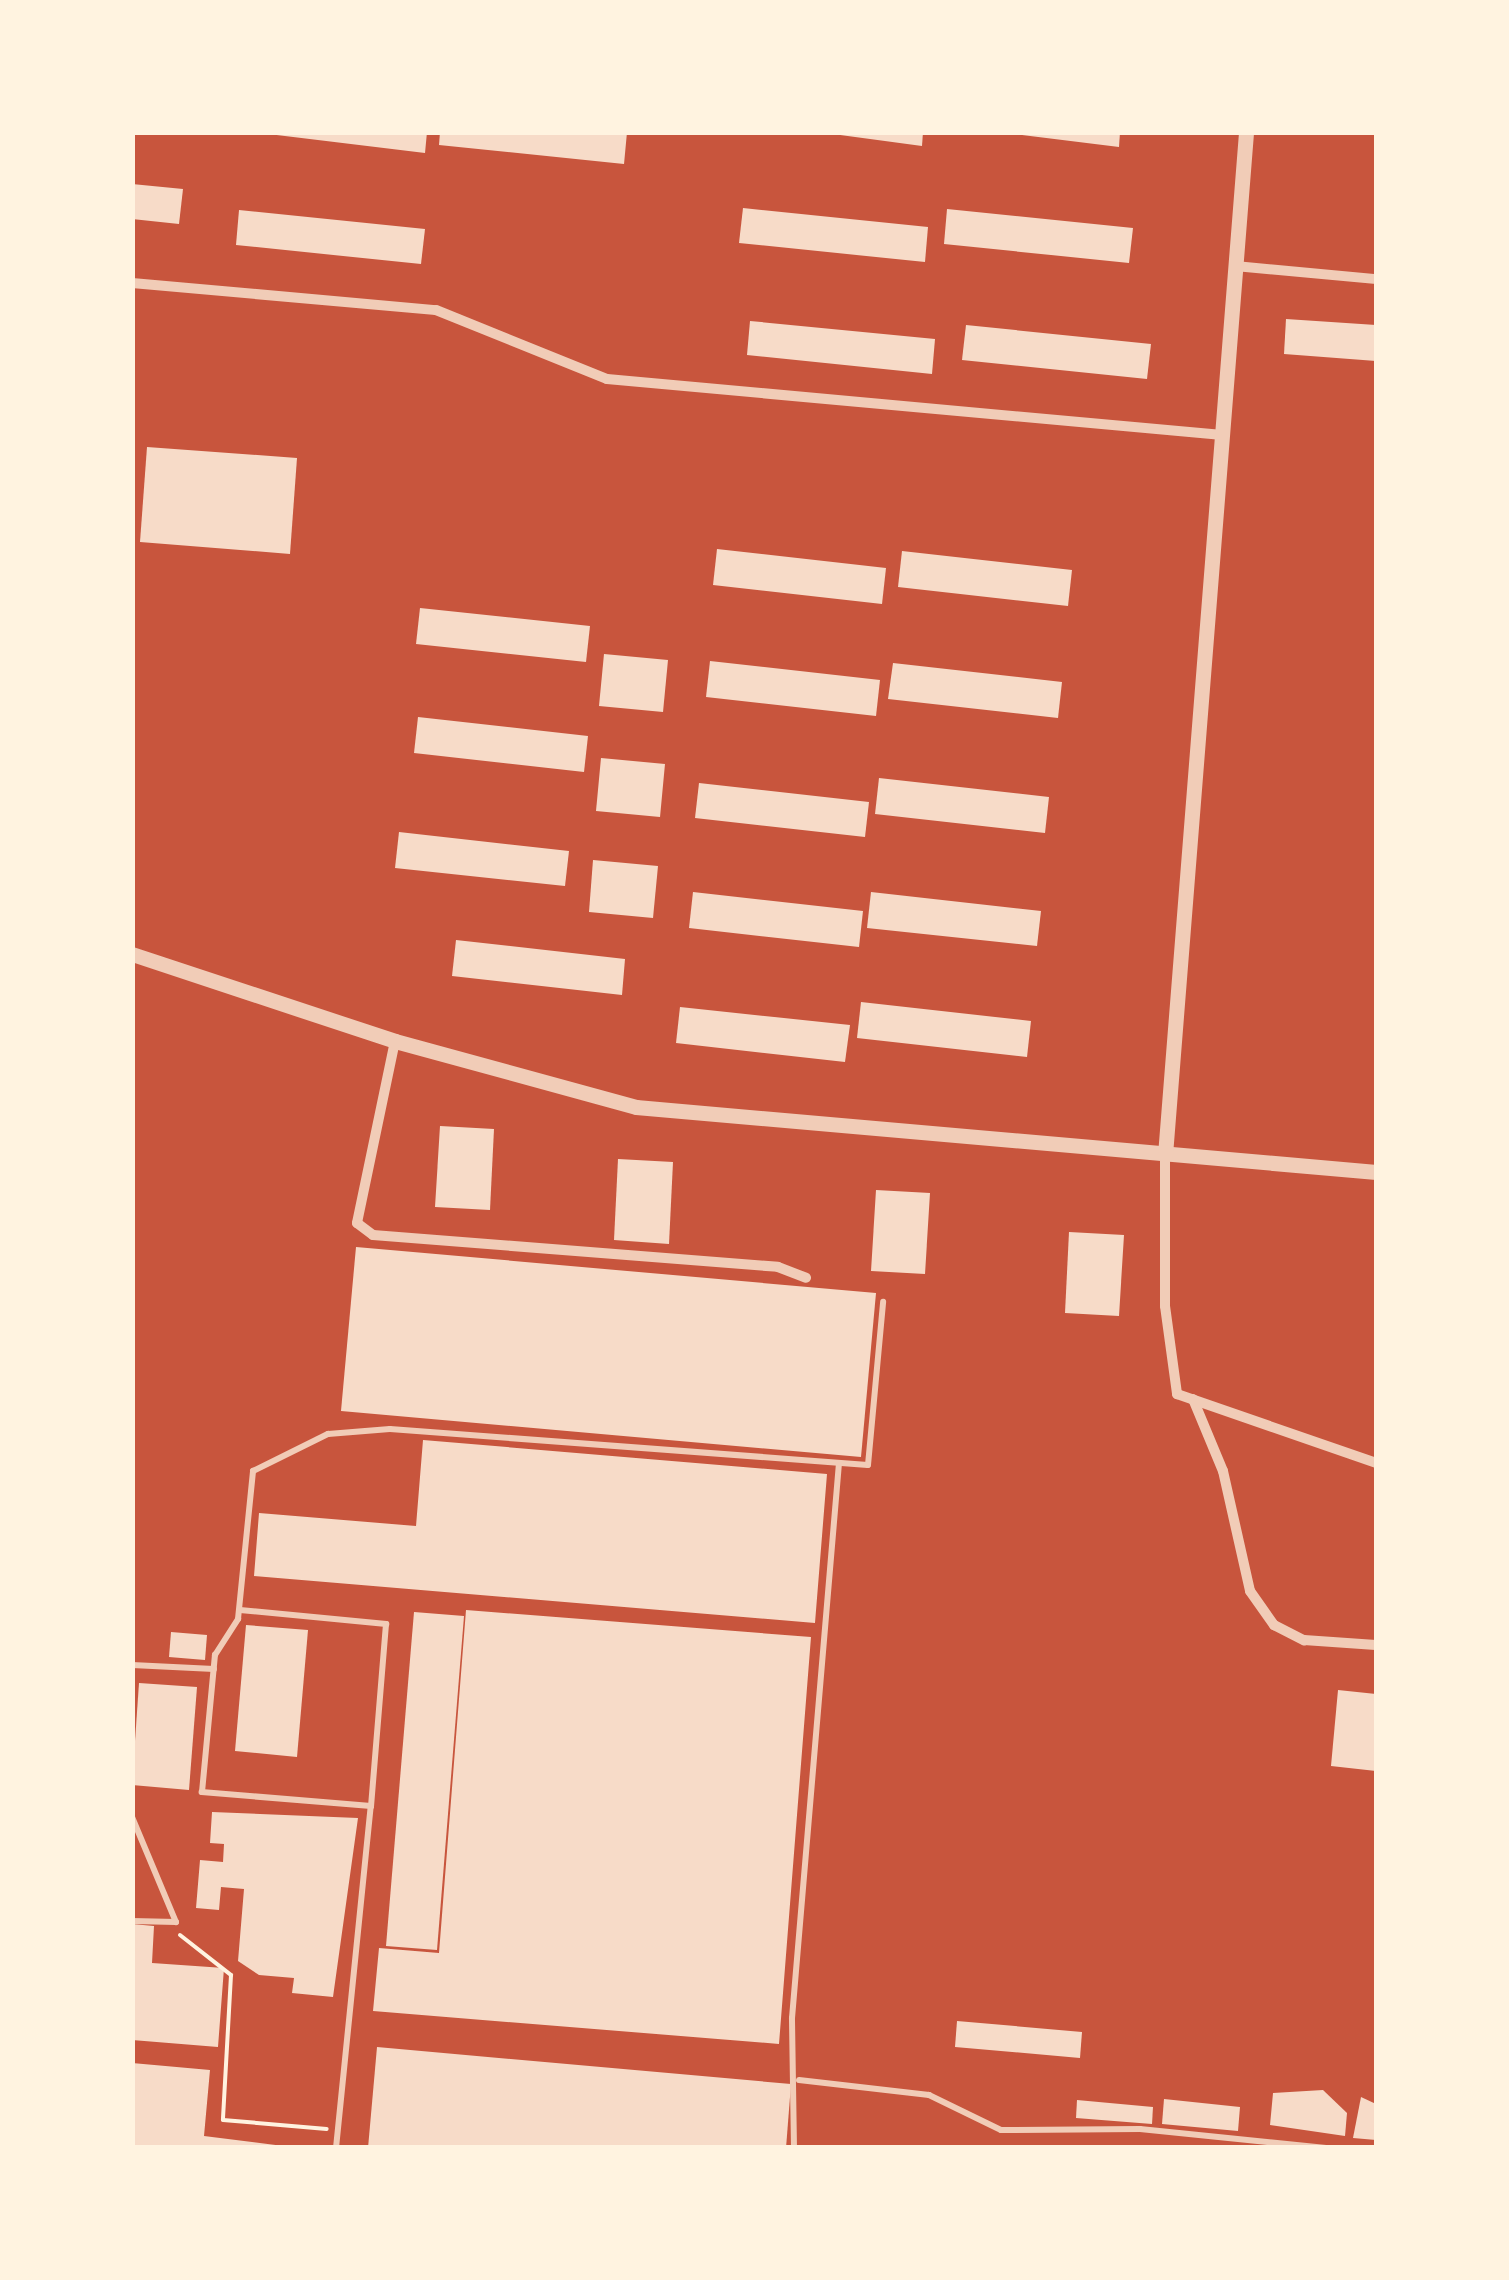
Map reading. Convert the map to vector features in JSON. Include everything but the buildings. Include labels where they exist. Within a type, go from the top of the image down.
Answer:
[{"type":"street","points":[[1246,132],[1164,1155],[1165,1306],[1177,1394],[1376,1463]]},
{"type":"street","points":[[1235,266],[1376,278]]},
{"type":"street","points":[[132,283],[436,310],[607,379],[1222,435]]},
{"type":"street","points":[[132,954],[396,1042],[713,1120],[1376,1172]]},
{"type":"street","points":[[396,1042],[357,1223],[372,1235],[778,1267],[806,1278]]},
{"type":"street","points":[[1192,1399],[1223,1471],[1250,1591],[1274,1625],[1304,1640],[1376,1646]]},
{"type":"lane","points":[[371,1806],[202,1792],[214,1670],[239,1610],[253,1471],[328,1434],[390,1429],[868,1465],[884,1302]]},
{"type":"lane","points":[[794,2148],[799,2080],[792,2018],[839,1462]]},
{"type":"lane","points":[[239,1610],[386,1624],[336,2148]]},
{"type":"lane","points":[[132,1665],[214,1670]]},
{"type":"lane","points":[[132,1817],[175,1908],[169,1924],[132,1921]]},
{"type":"lane","points":[[799,2080],[929,2095],[1000,2130],[1107,2136],[1140,2129],[1326,2148]]},
{"type":"path","points":[[169,1924],[231,1975],[222,2120],[337,2130]]}]
